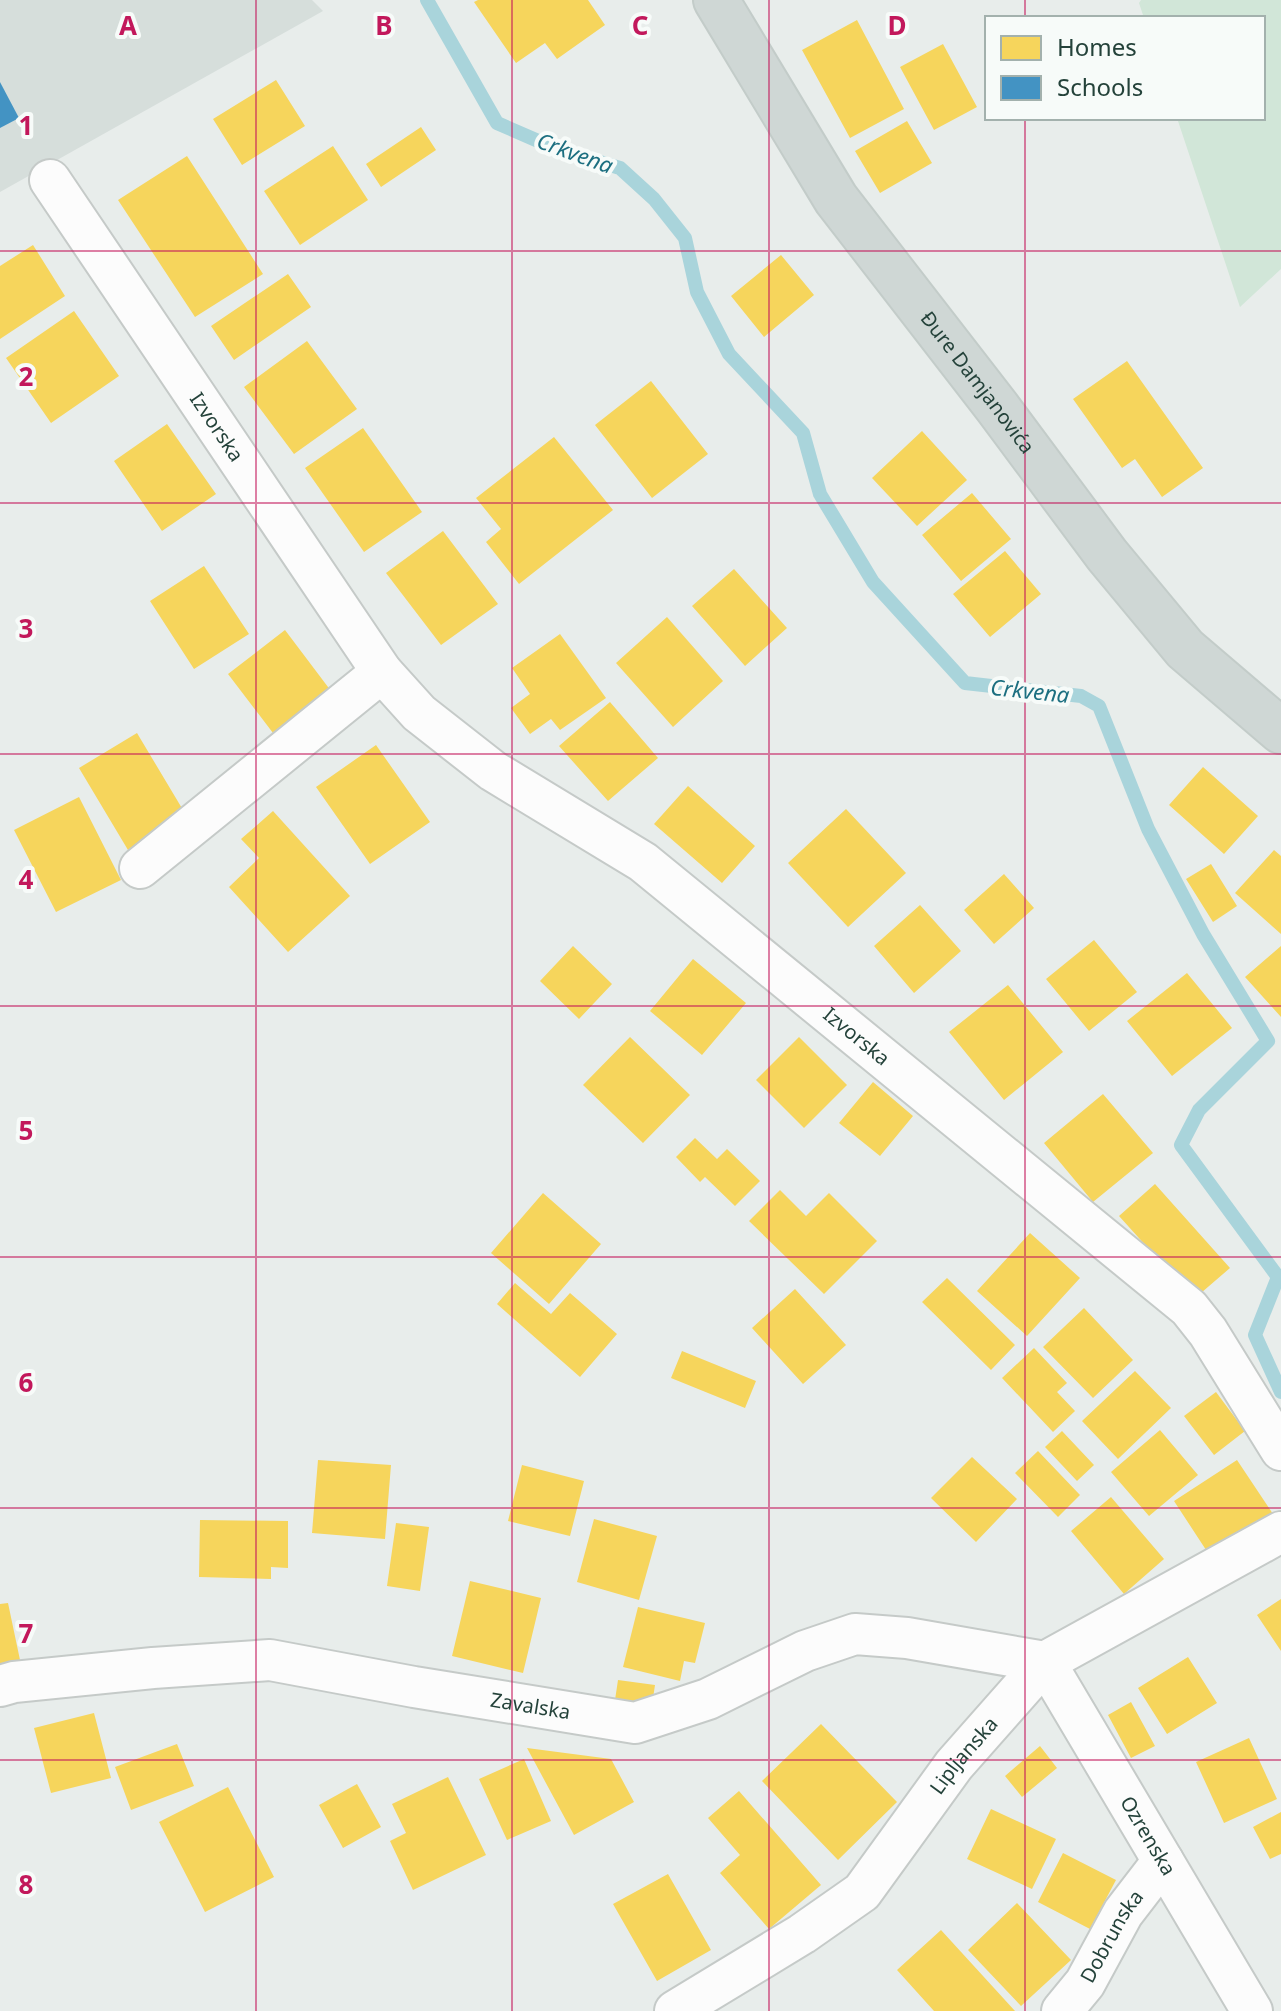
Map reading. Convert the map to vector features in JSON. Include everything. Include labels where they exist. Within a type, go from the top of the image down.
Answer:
[{"type":"main road","name":"Đure Damjanovića","points":[[716,0],[836,199],[1107,555],[1185,649],[1281,731]]},
{"type":"street","name":"Izvorska","points":[[50,180],[382,672],[419,713],[493,771],[643,862],[1189,1308],[1208,1332],[1281,1450]]},
{"type":"street","points":[[140,868],[382,672]]},
{"type":"street","name":"Lipljanska","points":[[675,2011],[802,1934],[862,1892],[954,1765],[1045,1662],[1281,1532]]},
{"type":"street","name":"Zavalska","points":[[0,1686],[153,1668],[270,1660],[635,1723],[708,1699],[805,1651],[855,1634],[907,1638],[1045,1662]]},
{"type":"street","name":"Ozrenska","points":[[1045,1662],[1252,2011]]},
{"type":"street","name":"Dobrunska","points":[[1062,2011],[1085,1983],[1123,1913],[1163,1861]]},
{"type":"shaded area","points":[[0,0],[312,0],[323,11],[0,192]]},
{"type":"green space","points":[[1141,0],[1281,0],[1281,269],[1240,307],[1178,120],[1265,120],[1265,16],[1143,16],[1139,3]]},
{"type":"building: Homes","points":[[588,0],[605,25],[557,59],[545,43],[516,63],[474,2]]},
{"type":"building: Homes","points":[[857,20],[904,109],[850,138],[802,50]]},
{"type":"building: Homes","points":[[943,44],[977,107],[934,130],[900,67]]},
{"type":"building: Homes","points":[[276,80],[305,126],[242,165],[213,119]]},
{"type":"building: Homes","points":[[907,121],[932,163],[880,193],[855,151]]},
{"type":"building: Homes","points":[[421,127],[436,150],[381,187],[366,164]]},
{"type":"building: Homes","points":[[333,146],[368,200],[300,245],[264,191]]},
{"type":"building: Homes","points":[[187,156],[263,274],[195,317],[118,200]]},
{"type":"building: Homes","points":[[33,245],[65,296],[0,339],[0,266]]},
{"type":"building: Homes","points":[[781,255],[814,295],[764,337],[731,296]]},
{"type":"building: Homes","points":[[288,274],[311,307],[234,360],[211,326]]},
{"type":"building: Homes","points":[[74,311],[119,376],[51,423],[6,358]]},
{"type":"building: Homes","points":[[307,341],[357,409],[294,454],[244,387]]},
{"type":"building: Homes","points":[[1127,361],[1203,468],[1162,497],[1135,459],[1122,468],[1073,399]]},
{"type":"building: Homes","points":[[651,381],[708,454],[652,498],[595,425]]},
{"type":"building: Homes","points":[[167,424],[216,494],[162,531],[114,461]]},
{"type":"building: Homes","points":[[363,428],[422,512],[364,552],[305,468]]},
{"type":"building: Homes","points":[[922,431],[967,480],[917,526],[872,478]]},
{"type":"building: Homes","points":[[554,437],[613,510],[519,584],[486,542],[501,529],[476,498]]},
{"type":"building: Homes","points":[[972,493],[1011,539],[961,581],[922,535]]},
{"type":"building: Homes","points":[[443,531],[498,604],[441,645],[386,573]]},
{"type":"building: Homes","points":[[1005,551],[1041,594],[990,637],[953,594]]},
{"type":"building: Homes","points":[[204,566],[249,634],[194,669],[150,601]]},
{"type":"building: Homes","points":[[734,569],[787,628],[745,666],[692,606]]},
{"type":"building: Homes","points":[[667,617],[723,681],[673,727],[616,663]]},
{"type":"building: Homes","points":[[285,630],[331,691],[273,733],[228,674]]},
{"type":"building: Homes","points":[[560,634],[606,698],[560,730],[551,719],[530,734],[511,708],[530,694],[512,668]]},
{"type":"building: Homes","points":[[610,702],[658,758],[608,801],[559,746]]},
{"type":"building: Homes","points":[[137,733],[186,815],[128,850],[79,768]]},
{"type":"building: Homes","points":[[376,745],[430,822],[370,864],[316,787]]},
{"type":"building: Homes","points":[[1203,767],[1258,816],[1224,854],[1169,805]]},
{"type":"building: Homes","points":[[688,786],[755,846],[722,883],[654,824]]},
{"type":"building: Homes","points":[[79,797],[121,880],[56,912],[14,830]]},
{"type":"building: Homes","points":[[846,809],[906,873],[848,927],[788,863]]},
{"type":"building: Homes","points":[[273,811],[350,896],[288,952],[229,887],[259,858],[241,839]]},
{"type":"building: Homes","points":[[1274,850],[1281,856],[1281,934],[1235,893]]},
{"type":"building: Homes","points":[[1211,864],[1237,906],[1213,922],[1186,879]]},
{"type":"building: Homes","points":[[1004,874],[1034,908],[994,944],[964,910]]},
{"type":"building: Homes","points":[[920,905],[961,951],[914,993],[874,946]]},
{"type":"building: Homes","points":[[1094,940],[1137,992],[1089,1031],[1046,979]]},
{"type":"building: Homes","points":[[573,946],[612,984],[579,1019],[540,981]]},
{"type":"building: Homes","points":[[1281,946],[1281,1017],[1245,977]]},
{"type":"building: Homes","points":[[693,959],[746,1003],[702,1055],[650,1011]]},
{"type":"building: Homes","points":[[1187,973],[1232,1028],[1172,1076],[1127,1021]]},
{"type":"building: Homes","points":[[1008,985],[1063,1052],[1004,1100],[949,1032]]},
{"type":"building: Homes","points":[[630,1037],[690,1095],[643,1143],[583,1085]]},
{"type":"building: Homes","points":[[799,1037],[847,1085],[804,1128],[756,1080]]},
{"type":"building: Homes","points":[[873,1082],[913,1116],[880,1156],[839,1123]]},
{"type":"building: Homes","points":[[1103,1094],[1153,1153],[1093,1202],[1044,1143]]},
{"type":"building: Homes","points":[[695,1138],[717,1159],[727,1149],[760,1181],[735,1206],[705,1177],[700,1182],[676,1157]]},
{"type":"building: Homes","points":[[1155,1184],[1230,1268],[1194,1299],[1119,1216]]},
{"type":"building: Homes","points":[[780,1190],[806,1216],[829,1193],[877,1241],[824,1294],[749,1221]]},
{"type":"building: Homes","points":[[543,1193],[601,1244],[549,1304],[491,1253]]},
{"type":"building: Homes","points":[[1030,1233],[1080,1278],[1027,1336],[977,1291]]},
{"type":"building: Homes","points":[[947,1278],[1015,1345],[991,1370],[922,1302]]},
{"type":"building: Homes","points":[[515,1283],[551,1314],[570,1293],[617,1334],[580,1377],[497,1304]]},
{"type":"building: Homes","points":[[795,1289],[846,1345],[803,1384],[752,1328]]},
{"type":"building: Homes","points":[[1084,1308],[1133,1360],[1093,1398],[1043,1347]]},
{"type":"building: Homes","points":[[1034,1348],[1067,1383],[1057,1392],[1075,1411],[1053,1432],[1002,1378]]},
{"type":"building: Homes","points":[[682,1351],[756,1381],[745,1408],[671,1378]]},
{"type":"building: Homes","points":[[1135,1371],[1171,1408],[1118,1459],[1082,1421]]},
{"type":"building: Homes","points":[[1216,1392],[1245,1431],[1214,1455],[1184,1416]]},
{"type":"building: Homes","points":[[1160,1430],[1198,1475],[1149,1516],[1111,1472]]},
{"type":"building: Homes","points":[[1062,1431],[1094,1465],[1077,1481],[1045,1447]]},
{"type":"building: Homes","points":[[1038,1451],[1080,1495],[1058,1517],[1015,1473]]},
{"type":"building: Homes","points":[[972,1457],[1017,1499],[976,1542],[931,1498]]},
{"type":"building: Homes","points":[[318,1460],[391,1465],[385,1539],[312,1533]]},
{"type":"building: Homes","points":[[1237,1460],[1273,1514],[1210,1556],[1174,1501]]},
{"type":"building: Homes","points":[[522,1465],[584,1481],[570,1536],[508,1521]]},
{"type":"building: Homes","points":[[1111,1497],[1164,1559],[1124,1594],[1071,1531]]},
{"type":"building: Homes","points":[[594,1519],[657,1536],[639,1600],[577,1582]]},
{"type":"building: Homes","points":[[200,1520],[288,1521],[288,1568],[271,1567],[271,1579],[199,1577]]},
{"type":"building: Homes","points":[[396,1523],[429,1527],[420,1591],[387,1586]]},
{"type":"building: Homes","points":[[470,1581],[541,1598],[523,1673],[452,1656]]},
{"type":"building: Homes","points":[[1281,1599],[1281,1651],[1257,1615]]},
{"type":"building: Homes","points":[[8,1603],[20,1660],[0,1664],[0,1604]]},
{"type":"building: Homes","points":[[638,1607],[705,1623],[695,1663],[684,1661],[680,1681],[623,1667]]},
{"type":"building: Homes","points":[[1188,1657],[1217,1703],[1167,1734],[1138,1688]]},
{"type":"building: Homes","points":[[618,1680],[655,1685],[652,1705],[615,1700]]},
{"type":"building: Homes","points":[[1131,1702],[1155,1746],[1131,1758],[1108,1715]]},
{"type":"building: Homes","points":[[94,1713],[111,1778],[51,1793],[34,1728]]},
{"type":"building: Homes","points":[[821,1724],[897,1802],[838,1860],[762,1781]]},
{"type":"building: Homes","points":[[1249,1738],[1277,1799],[1224,1823],[1196,1762]]},
{"type":"building: Homes","points":[[177,1744],[194,1786],[131,1810],[115,1767]]},
{"type":"building: Homes","points":[[1040,1746],[1057,1768],[1022,1797],[1005,1776]]},
{"type":"building: Homes","points":[[527,1748],[611,1759],[634,1802],[574,1835]]},
{"type":"building: Homes","points":[[524,1759],[551,1821],[507,1840],[479,1779]]},
{"type":"building: Homes","points":[[448,1777],[486,1855],[413,1890],[390,1841],[406,1833],[392,1804]]},
{"type":"building: Homes","points":[[357,1784],[381,1827],[343,1848],[319,1805]]},
{"type":"building: Homes","points":[[228,1787],[274,1877],[205,1912],[159,1822]]},
{"type":"building: Homes","points":[[739,1791],[821,1885],[769,1929],[720,1873],[740,1855],[708,1818]]},
{"type":"building: Homes","points":[[991,1809],[1056,1839],[1032,1889],[967,1859]]},
{"type":"building: Homes","points":[[1281,1812],[1281,1854],[1270,1859],[1253,1827]]},
{"type":"building: Homes","points":[[1063,1853],[1116,1880],[1090,1929],[1038,1902]]},
{"type":"building: Homes","points":[[668,1874],[711,1950],[657,1981],[613,1904]]},
{"type":"building: Homes","points":[[1017,1903],[1071,1960],[1021,2006],[968,1950]]},
{"type":"building: Homes","points":[[941,1930],[1015,2011],[934,2011],[897,1970]]},
{"type":"building: Schools","points":[[0,82],[19,118],[0,128]]},
{"type":"waterway","name":"Crkvena","points":[[427,0],[497,123],[559,150],[620,168],[654,199],[685,238],[697,292],[729,354],[803,433],[820,494],[873,582],[965,683],[1081,696],[1099,706],[1148,829],[1203,934],[1268,1041],[1199,1110],[1181,1145],[1278,1277],[1255,1335],[1281,1392]]}]
